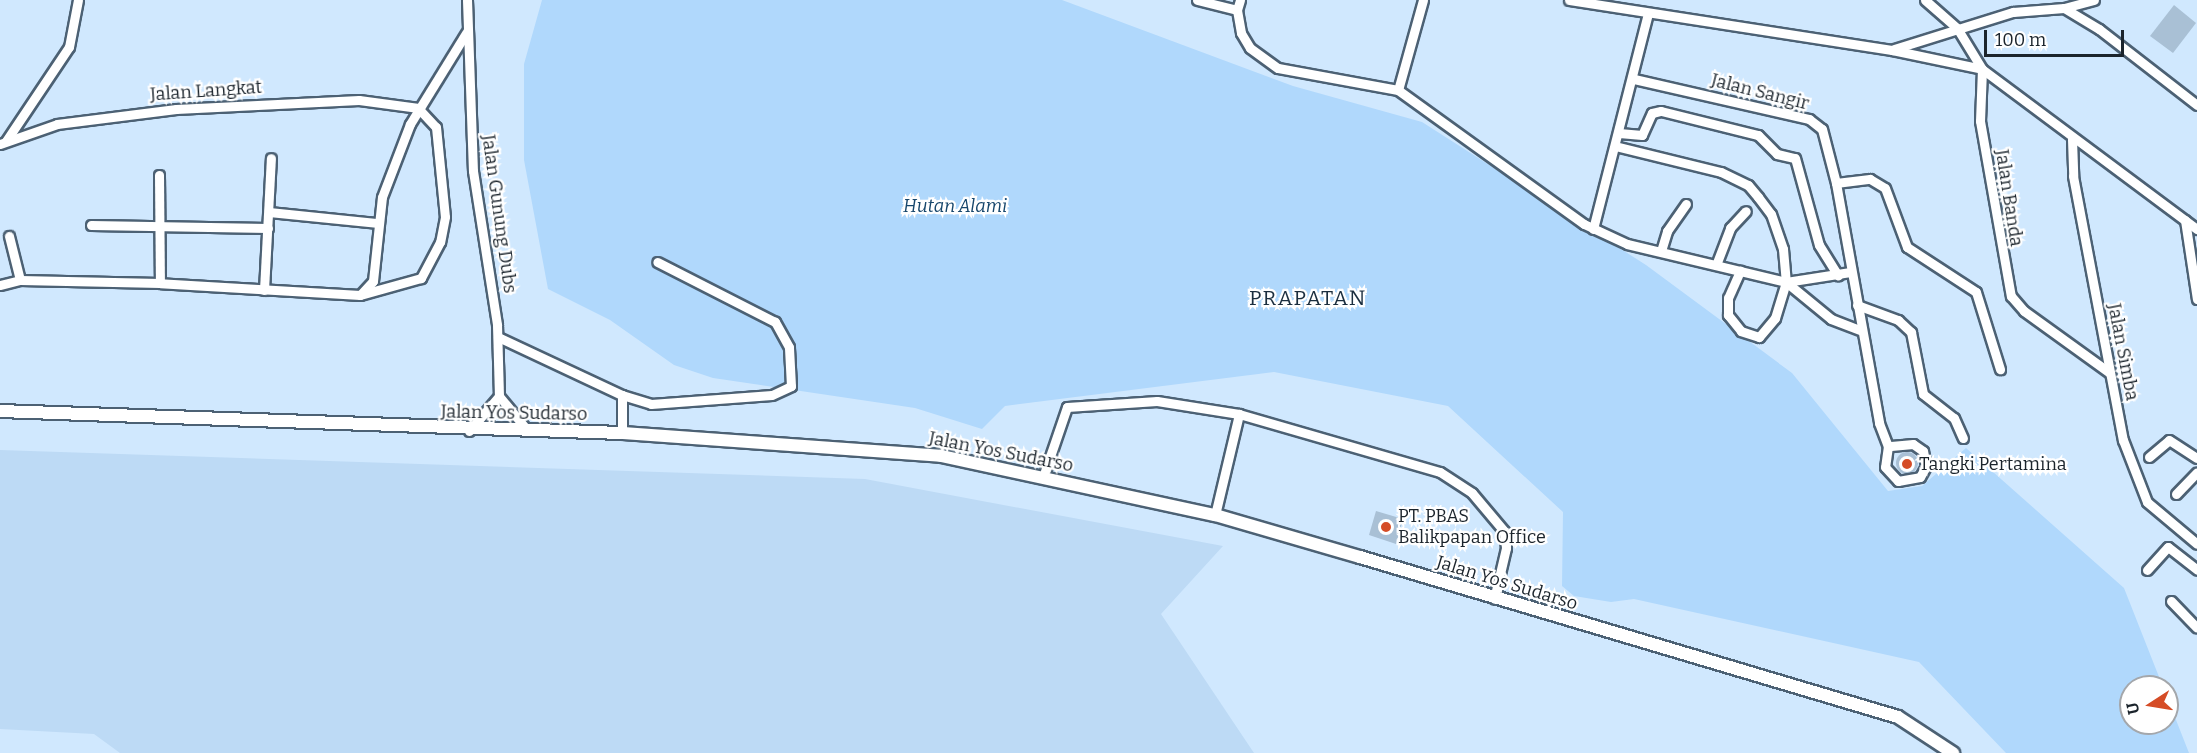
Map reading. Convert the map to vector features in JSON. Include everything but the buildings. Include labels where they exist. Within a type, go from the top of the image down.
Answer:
[{"type":"main road","name":"Jalan Yos Sudarso","points":[[0,411],[469,431],[622,433],[941,456],[1215,515],[1898,717],[1953,753]]},
{"type":"street","points":[[3,142],[69,47],[78,0]]},
{"type":"street","name":"Jalan Gunung Dubs","points":[[467,0],[466,33],[473,171],[498,337],[499,396]]},
{"type":"street","points":[[1197,0],[1237,10]]},
{"type":"street","points":[[1240,0],[1237,10],[1250,48],[1278,68],[1398,90],[1593,229],[1661,251],[1786,282],[1850,272]]},
{"type":"street","points":[[1398,90],[1423,0]]},
{"type":"street","points":[[1569,0],[1892,50],[1982,69]]},
{"type":"street","points":[[1925,0],[1957,28],[1982,69],[2072,139],[2197,229]]},
{"type":"street","points":[[1892,50],[2013,12],[2064,8],[2094,0]]},
{"type":"street","points":[[2064,8],[2197,105]]},
{"type":"street","points":[[1593,229],[1634,79],[1648,14]]},
{"type":"street","points":[[360,295],[375,271],[382,197],[418,108],[466,33]]},
{"type":"street","name":"Jalan Banda","points":[[1982,69],[1980,122],[2006,284],[2024,311],[2110,373]]},
{"type":"street","name":"Jalan Sangir","points":[[1634,79],[1809,119],[1827,137],[1860,330],[1888,446],[1885,467],[1890,476],[1910,482],[1920,477],[1926,466],[1923,451],[1913,444],[1888,446]]},
{"type":"street","name":"Jalan Langkat","points":[[3,142],[57,124],[176,109],[359,100],[418,108]]},
{"type":"street","points":[[0,285],[20,280],[160,283],[360,295],[421,278],[440,242],[445,218],[436,127],[418,108]]},
{"type":"street","points":[[1618,133],[1642,135],[1652,113],[1661,111],[1758,135],[1778,154],[1795,158],[1819,245],[1838,275]]},
{"type":"street","name":"Jalan Simba","points":[[2072,139],[2073,176],[2123,440],[2147,502],[2197,544]]},
{"type":"street","points":[[1615,146],[1721,172],[1748,185],[1771,214],[1783,249],[1786,282],[1776,318],[1756,336],[1741,331],[1728,315],[1728,298],[1740,271]]},
{"type":"street","points":[[264,290],[271,158]]},
{"type":"street","points":[[159,175],[162,225],[160,283]]},
{"type":"street","points":[[1836,183],[1870,179],[1885,188],[1907,247],[1976,292],[2000,369]]},
{"type":"street","points":[[1661,251],[1667,231],[1686,204]]},
{"type":"street","points":[[1716,265],[1730,228],[1746,211]]},
{"type":"street","points":[[269,212],[378,223]]},
{"type":"street","points":[[2185,220],[2197,299]]},
{"type":"street","points":[[91,225],[268,228]]},
{"type":"street","points":[[9,237],[20,280]]},
{"type":"street","points":[[498,337],[622,395],[668,405],[772,395],[791,386],[789,347],[775,322],[657,262]]},
{"type":"street","points":[[1786,282],[1831,319],[1860,330]]},
{"type":"street","points":[[1857,305],[1898,320],[1911,332],[1923,394],[1954,418],[1963,438]]},
{"type":"street","points":[[622,395],[622,433]]},
{"type":"street","points":[[469,431],[499,396],[529,433]]},
{"type":"street","points":[[1043,477],[1067,407],[1157,401],[1239,414],[1458,481],[1504,531],[1506,548],[1494,599]]},
{"type":"street","points":[[1215,515],[1239,414]]},
{"type":"street","points":[[2149,457],[2169,440],[2197,458]]},
{"type":"street","points":[[2176,494],[2197,472]]},
{"type":"street","points":[[2147,570],[2168,547],[2197,570]]},
{"type":"street","points":[[2171,601],[2195,624]]},
{"type":"shaded area","points":[[0,450],[865,479],[1223,546],[1161,614],[1254,753],[120,753],[94,734],[0,729]]},
{"type":"green space","name":"Hutan Alami","points":[[542,0],[1062,0],[1293,86],[1422,122],[1646,265],[1792,373],[1888,491],[1922,486],[1966,448],[2124,588],[2158,675],[2119,675],[2119,735],[2179,735],[2179,728],[2189,753],[2006,753],[1919,662],[1634,599],[1611,602],[1574,596],[1562,586],[1563,512],[1448,406],[1274,372],[1005,406],[982,429],[915,408],[713,378],[674,365],[610,320],[548,289],[524,160],[524,64]]},
{"type":"place","name":"Tangki Pertamina","points":[[1907,464]]},
{"type":"place","name":"PT. PBAS Balikpapan Office","points":[[1386,527]]},
{"type":"district","name":"PRAPATAN","points":[[1308,298]]}]
